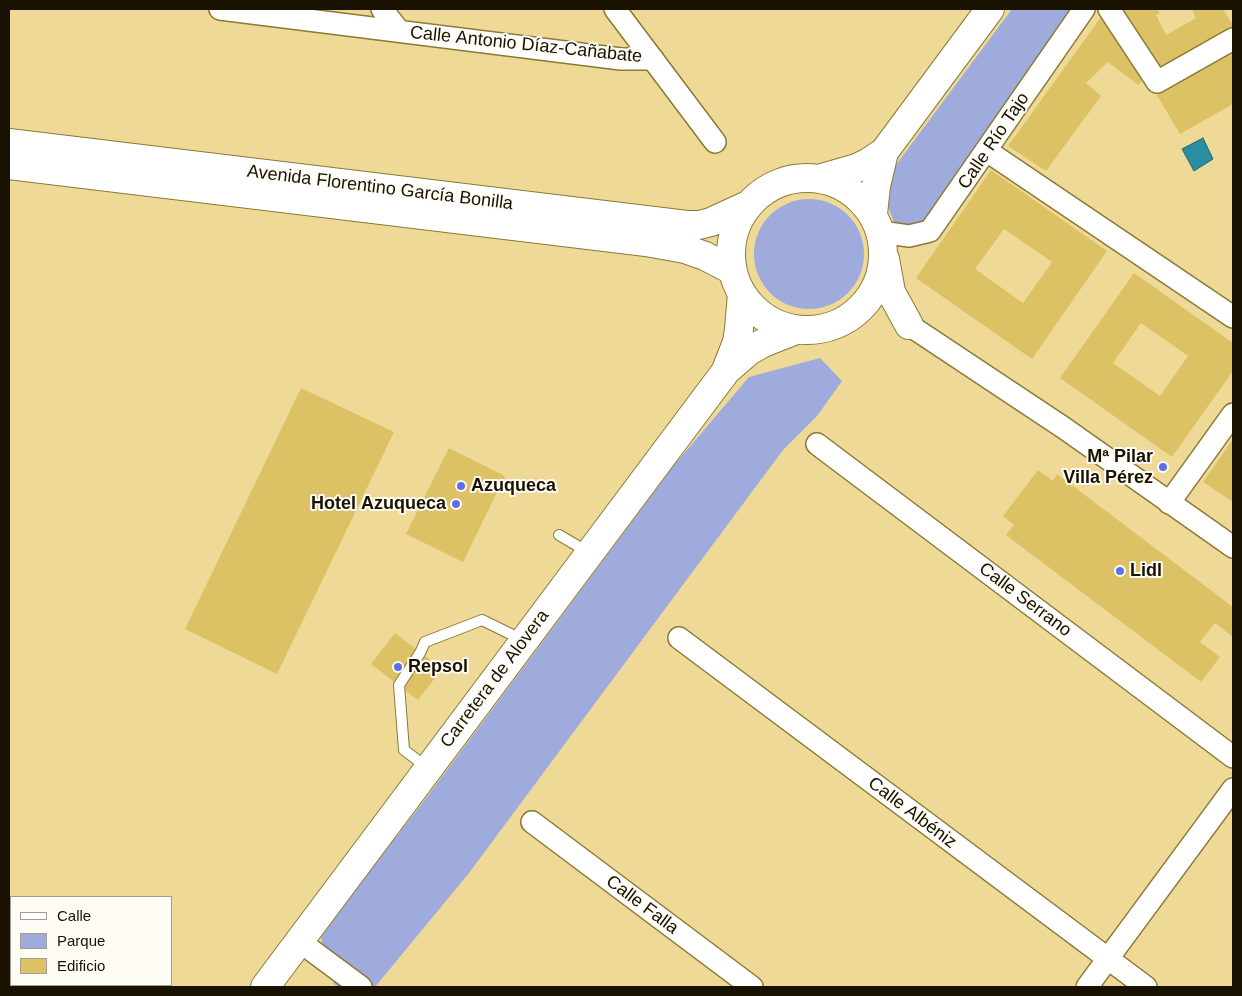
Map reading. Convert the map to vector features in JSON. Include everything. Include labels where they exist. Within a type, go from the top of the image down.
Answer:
[{"type":"street","name":"Calle Antonio Díaz-Cañabate","points":[[220,9],[620,59],[653,60]]},
{"type":"street","name":"Calle Antonio Díaz-Cañabate","points":[[382,9],[399,31]]},
{"type":"street","points":[[615,9],[715,142]]},
{"type":"street","points":[[884,152],[876,186],[880,233],[880,278],[869,300],[851,317],[834,326],[815,330],[796,330],[775,323],[757,311],[737,282],[731,247],[736,225],[748,205],[763,191],[781,181],[802,177],[822,178],[857,168],[884,152],[990,9]]},
{"type":"street","name":"Calle Río Tajo","points":[[880,233],[909,236],[930,232],[1084,9]]},
{"type":"street","points":[[1109,9],[1157,82],[1233,39]]},
{"type":"street","name":"Avenida Florentino García Bonilla","points":[[9,143],[687,225],[711,222],[748,205]]},
{"type":"street","points":[[987,151],[1233,317]]},
{"type":"street","name":"Avenida Florentino García Bonilla","points":[[9,165],[646,242],[685,249],[705,256],[737,282]]},
{"type":"street","points":[[822,178],[842,186],[860,198],[880,233],[891,292],[908,325]]},
{"type":"street","name":"Carretera de Alovera","points":[[726,370],[738,335],[737,282]]},
{"type":"street","points":[[851,317],[892,319],[908,325],[1064,428],[1233,547]]},
{"type":"street","name":"Carretera de Alovera","points":[[265,987],[726,370],[749,351],[763,343],[796,330]]},
{"type":"street","points":[[1169,503],[1233,414]]},
{"type":"street","name":"Calle Serrano","points":[[817,444],[1233,756]]},
{"type":"street","name":"Calle Albéniz","points":[[679,638],[1146,987]]},
{"type":"street","points":[[1087,987],[1233,789]]},
{"type":"street","name":"Calle Falla","points":[[532,822],[752,987]]},
{"type":"street","points":[[299,941],[361,987]]},
{"type":"lane","points":[[559,535],[589,553]]},
{"type":"lane","points":[[428,768],[404,750],[399,685],[425,642],[482,620],[524,640]]},
{"type":"green space","points":[[1012,9],[1077,9],[919,234],[899,236],[886,201],[887,177]]},
{"type":"green space","points":[[809,199],[830,203],[848,215],[860,233],[864,254],[860,275],[848,293],[830,305],[809,309],[788,305],[770,293],[758,275],[754,254],[758,233],[770,215],[788,203]]},
{"type":"green space","points":[[820,358],[842,381],[817,416],[783,450],[469,873],[375,987],[339,987],[334,984],[320,934],[421,805],[675,464],[749,377]]},
{"type":"shaded area","points":[[1203,138],[1213,159],[1194,171],[1182,149]]},
{"type":"building","points":[[1123,9],[1157,9],[1160,13],[1156,15],[1166,35],[1196,18],[1192,9],[1223,9],[1233,28],[1156,69]]},
{"type":"building","points":[[1101,17],[1145,78],[1138,85],[1108,62],[1086,83],[1101,96],[1046,171],[1008,146]]},
{"type":"building","points":[[1233,49],[1233,104],[1180,134],[1155,92]]},
{"type":"building","points":[[991,170],[1107,251],[1032,359],[916,278]],"holes":[[[1004,229],[1052,262],[1023,303],[975,269]]]},
{"type":"building","points":[[1134,273],[1233,343],[1233,371],[1172,457],[1060,378]],"holes":[[[1141,323],[1188,356],[1160,396],[1113,363]]]},
{"type":"building","points":[[301,388],[394,432],[277,674],[185,629]]},
{"type":"building","points":[[1233,439],[1233,502],[1203,482]]},
{"type":"building","name":"Hotel Azuqueca","points":[[449,448],[505,476],[463,562],[406,534]]},
{"type":"building","name":"Lidl","points":[[1038,470],[1053,481],[1057,474],[1233,607],[1233,637],[1215,623],[1200,642],[1220,657],[1201,682],[1006,535],[1014,525],[1003,516]]},
{"type":"building","points":[[395,633],[442,669],[418,700],[371,664]]},
{"type":"place","name":"Mª Pilar Villa Pérez","points":[[1163,467]]},
{"type":"place","name":"Azuqueca","points":[[461,486]]},
{"type":"place","name":"Hotel Azuqueca","points":[[456,504]]},
{"type":"place","name":"Lidl","points":[[1120,571]]},
{"type":"place","name":"Repsol","points":[[398,667]]}]
